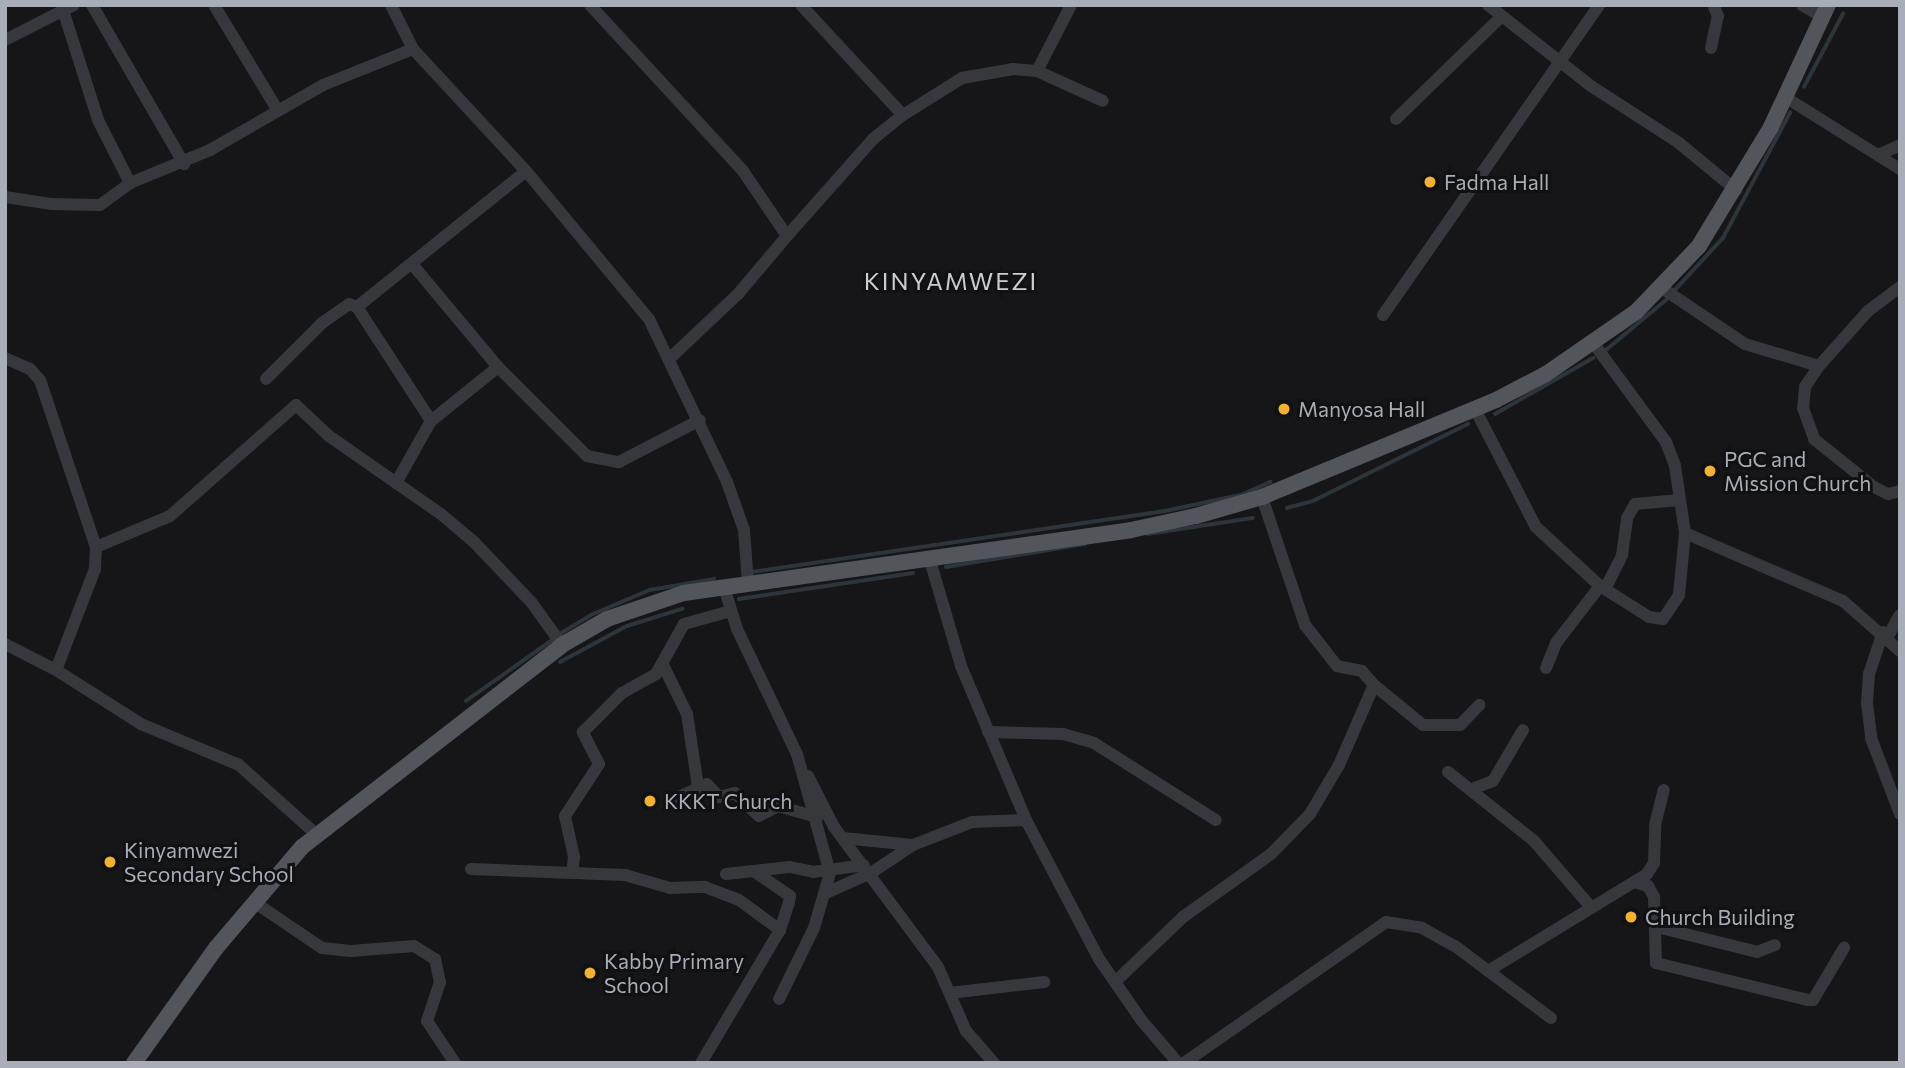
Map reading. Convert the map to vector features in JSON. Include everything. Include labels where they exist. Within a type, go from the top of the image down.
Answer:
[{"type":"main road","points":[[134,1063],[254,902],[317,835],[562,645],[647,603],[748,583],[1131,530],[1262,497],[1475,409],[1546,374],[1594,344],[1662,288],[1699,246],[1736,190],[1785,97],[1825,11]]},
{"type":"street","points":[[92,5],[184,164]]},
{"type":"street","points":[[214,5],[277,109]]},
{"type":"street","points":[[391,5],[413,49],[610,266],[670,358],[700,420],[744,530],[748,583]]},
{"type":"street","points":[[590,5],[743,171],[787,236]]},
{"type":"street","points":[[801,5],[903,115]]},
{"type":"street","points":[[1037,71],[1071,5]]},
{"type":"street","points":[[1488,5],[1560,62],[1679,143],[1736,190]]},
{"type":"street","points":[[1383,315],[1599,5]]},
{"type":"street","points":[[1711,48],[1718,16],[1713,5]]},
{"type":"street","points":[[1802,5],[1825,11]]},
{"type":"street","points":[[6,37],[61,9],[98,120],[130,183]]},
{"type":"street","points":[[1396,119],[1501,17]]},
{"type":"street","points":[[5,197],[87,206],[109,200],[130,183],[184,164],[277,109],[413,49]]},
{"type":"street","points":[[670,358],[738,294],[845,168],[903,115],[962,78],[1013,69],[1037,71],[1103,101]]},
{"type":"street","points":[[1785,97],[1900,170]]},
{"type":"street","points":[[1878,155],[1900,145]]},
{"type":"street","points":[[357,307],[526,171]]},
{"type":"street","points":[[412,264],[498,367],[568,441],[598,461],[618,463],[700,420]]},
{"type":"street","points":[[1900,287],[1868,312],[1819,366],[1805,387],[1802,408],[1809,433],[1874,487],[1888,494],[1900,491]]},
{"type":"street","points":[[1662,288],[1745,344],[1819,366]]},
{"type":"street","points":[[266,379],[322,323],[349,304],[357,307],[431,422]]},
{"type":"street","points":[[1475,409],[1527,515],[1602,588],[1649,617],[1663,619],[1679,596],[1685,533],[1666,442],[1594,344]]},
{"type":"street","points":[[5,358],[30,369],[40,380],[96,547],[95,569],[57,670]]},
{"type":"street","points":[[396,483],[431,422],[498,367]]},
{"type":"street","points":[[96,547],[170,516],[296,405],[329,436],[441,514],[502,570],[562,645]]},
{"type":"street","points":[[1262,497],[1305,625],[1337,666],[1362,671],[1374,685],[1423,725],[1460,725],[1479,705]]},
{"type":"street","points":[[1546,668],[1556,643],[1602,588],[1622,555],[1627,518],[1635,504],[1679,500]]},
{"type":"street","points":[[1685,533],[1843,601],[1885,635],[1900,651]]},
{"type":"street","points":[[929,557],[961,666],[1026,820],[1115,982],[1178,1063]]},
{"type":"street","points":[[724,587],[731,611],[834,827],[938,967],[966,1031],[994,1063]]},
{"type":"street","points":[[572,872],[574,857],[565,816],[599,764],[583,732],[622,694],[663,665],[684,624],[731,611]]},
{"type":"street","points":[[1900,615],[1885,635],[1869,674],[1867,703],[1871,738],[1900,814]]},
{"type":"street","points":[[5,644],[57,670],[141,724],[239,765],[317,835]]},
{"type":"street","points":[[663,665],[687,713],[698,787]]},
{"type":"street","points":[[1115,982],[1183,917],[1271,854],[1310,814],[1339,765],[1374,685]]},
{"type":"street","points":[[1472,789],[1493,781],[1523,730]]},
{"type":"street","points":[[988,732],[1063,734],[1094,743],[1216,820]]},
{"type":"street","points":[[779,999],[826,893],[829,866],[797,754]]},
{"type":"street","points":[[1448,772],[1534,841],[1590,906]]},
{"type":"street","points":[[674,799],[698,787],[712,786],[719,797],[735,793],[759,816],[778,806],[813,814],[834,827]]},
{"type":"street","points":[[1488,971],[1590,906],[1634,882],[1654,863],[1655,825],[1664,790]]},
{"type":"street","points":[[826,893],[913,845],[972,822],[1026,820]]},
{"type":"street","points":[[844,838],[913,845]]},
{"type":"street","points":[[726,874],[790,867],[813,872],[829,866],[867,869]]},
{"type":"street","points":[[471,869],[515,874],[572,872],[639,876],[670,888],[717,889],[780,930]]},
{"type":"street","points":[[701,1063],[780,930],[790,896],[755,872]]},
{"type":"street","points":[[1634,882],[1652,893],[1657,928],[1652,952],[1656,963],[1800,1000],[1813,1000],[1844,948]]},
{"type":"street","points":[[254,902],[322,948],[351,951],[414,946],[435,959],[440,982],[427,1021],[455,1063]]},
{"type":"street","points":[[1184,1063],[1382,923],[1422,928],[1488,971],[1509,991],[1550,1018]]},
{"type":"street","points":[[1657,928],[1757,952],[1775,945]]},
{"type":"street","points":[[950,993],[1044,982]]},
{"type":"waterway","points":[[1804,87],[1843,14]]},
{"type":"waterway","points":[[1675,290],[1723,238],[1790,113]]},
{"type":"waterway","points":[[1606,350],[1666,300]]},
{"type":"waterway","points":[[1495,414],[1593,358]]},
{"type":"waterway","points":[[1287,508],[1313,501],[1468,424]]},
{"type":"waterway","points":[[752,572],[1165,511],[1241,495],[1270,482]]},
{"type":"waterway","points":[[1148,534],[1253,518]]},
{"type":"waterway","points":[[946,567],[1085,544]]},
{"type":"waterway","points":[[739,599],[913,573]]},
{"type":"waterway","points":[[558,635],[591,615],[650,590],[714,579]]},
{"type":"waterway","points":[[560,662],[627,626],[682,609]]},
{"type":"waterway","points":[[466,701],[551,641]]},
{"type":"place","name":"Fadma Hall","points":[[1430,182]]},
{"type":"place","name":"Manyosa Hall","points":[[1284,409]]},
{"type":"place","name":"PGC and Mission Church","points":[[1710,471]]},
{"type":"place","name":"KKKT Church","points":[[650,801]]},
{"type":"place","name":"Kinyamwezi Secondary School","points":[[110,862]]},
{"type":"place","name":"Church Building","points":[[1631,917]]},
{"type":"place","name":"Kabby Primary School","points":[[590,973]]},
{"type":"district","name":"KINYAMWEZI","points":[[951,281]]}]
